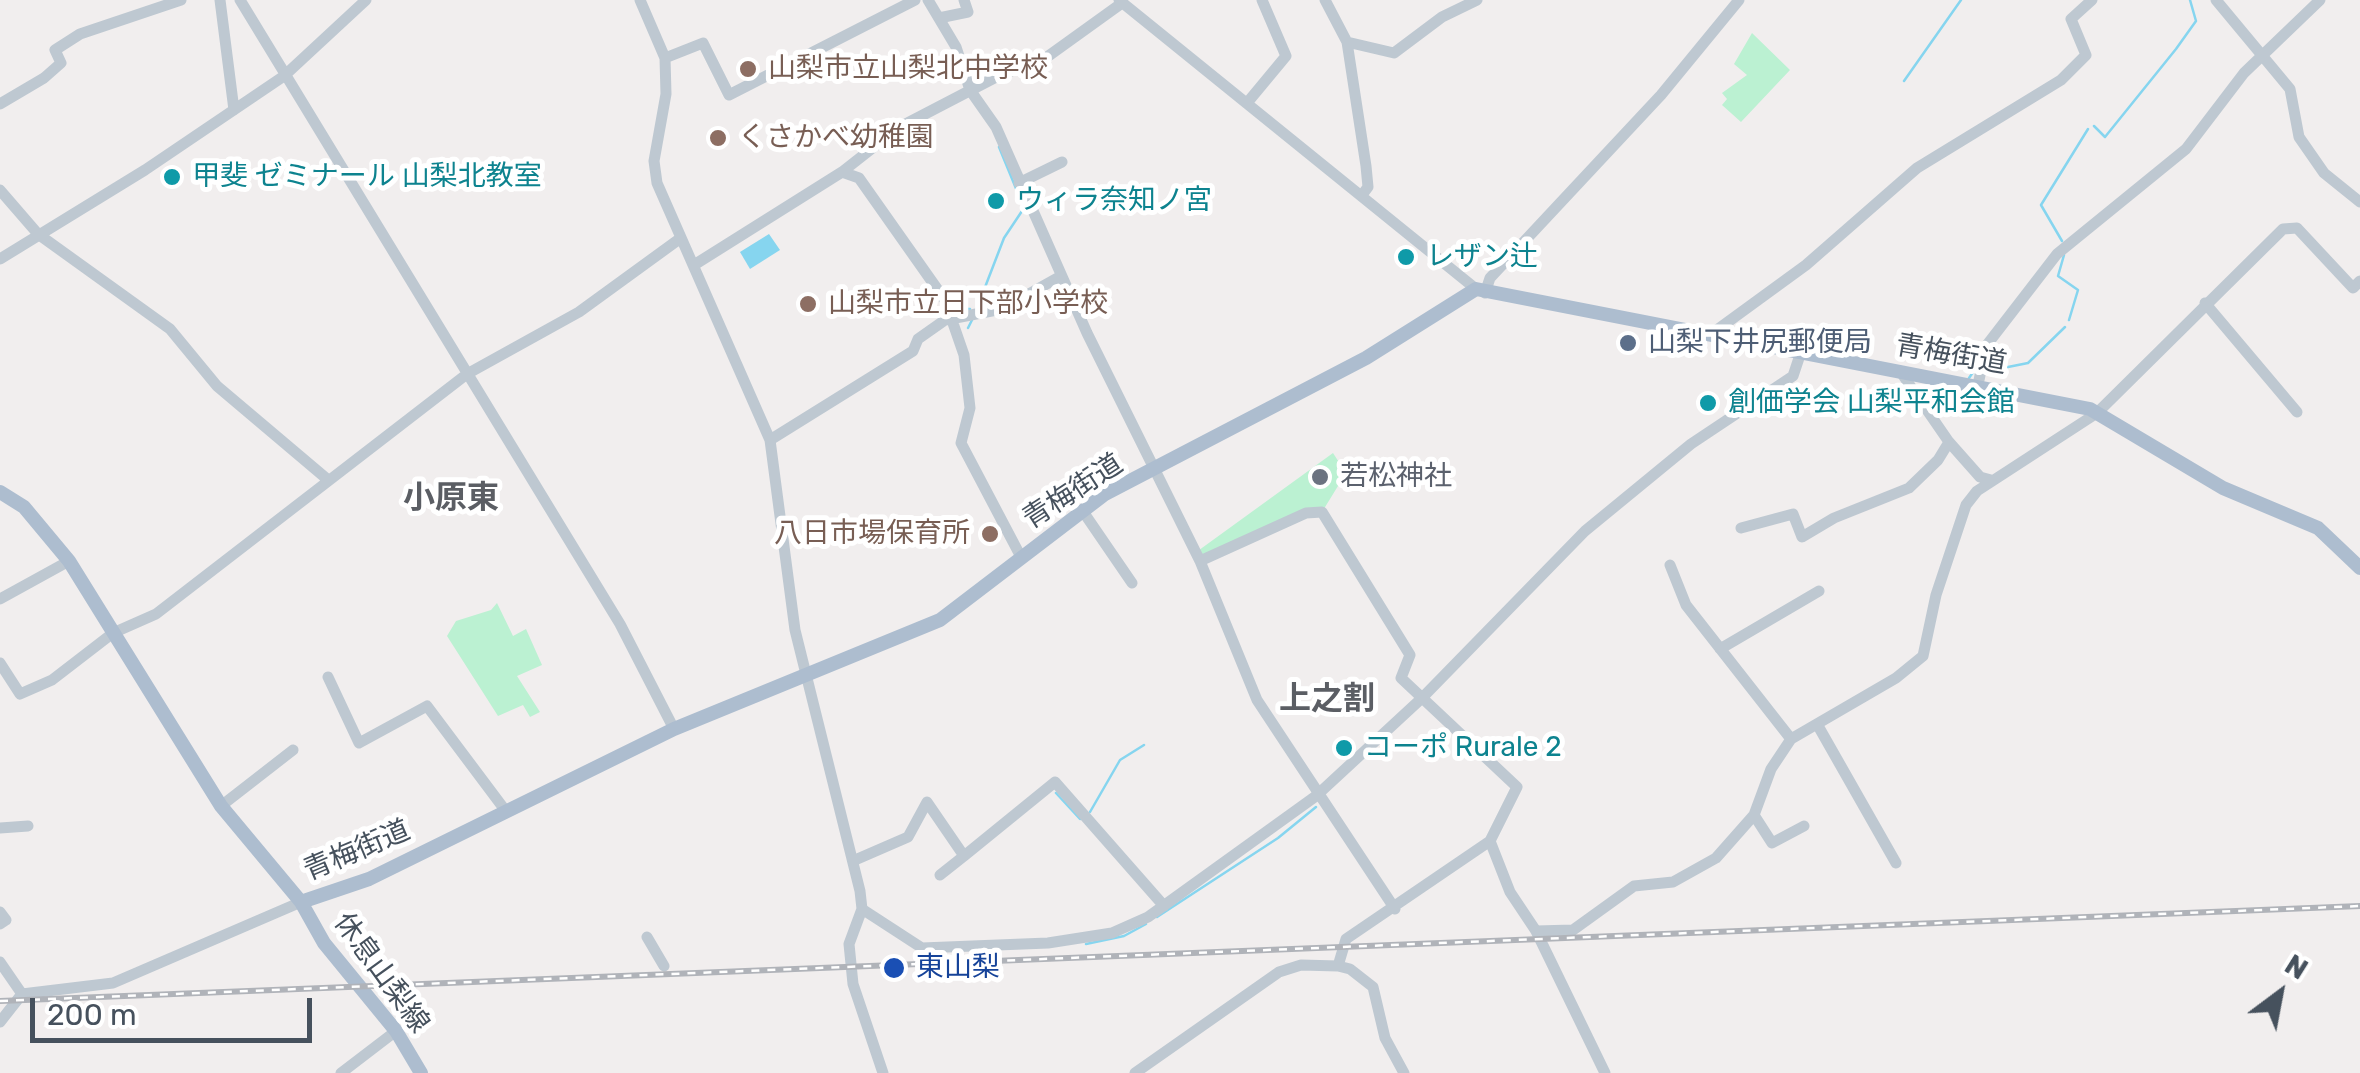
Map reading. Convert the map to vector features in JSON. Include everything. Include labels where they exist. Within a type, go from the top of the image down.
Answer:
[{"type":"main road","name":"青梅街道","points":[[0,492],[24,508],[69,560],[221,806],[302,902],[369,878],[674,730],[940,620],[1082,510],[1366,358],[1480,291],[2060,400],[2097,414],[2223,488],[2318,528],[2360,568]]},
{"type":"main road","name":"休息山梨線","points":[[302,902],[324,943],[396,1031],[421,1073]]},
{"type":"street","points":[[0,104],[61,63],[55,50],[80,34],[181,0]]},
{"type":"street","points":[[220,0],[234,110]]},
{"type":"street","points":[[240,0],[620,624],[674,730]]},
{"type":"street","points":[[0,259],[284,76],[366,0]]},
{"type":"street","points":[[640,0],[664,58],[666,94],[654,161],[662,200],[770,440],[795,630],[855,860],[862,910],[848,952],[856,995],[882,1073]]},
{"type":"street","points":[[664,58],[703,43],[728,94],[916,0]]},
{"type":"street","points":[[928,0],[956,47],[970,90],[996,127],[1061,276],[1200,561],[1257,700],[1316,796],[1395,909]]},
{"type":"street","points":[[939,18],[968,12],[964,0]]},
{"type":"street","points":[[1247,104],[1286,56],[1262,0]]},
{"type":"street","points":[[1325,0],[1347,42],[1366,166],[1368,187],[1362,194]]},
{"type":"street","points":[[1347,42],[1394,53],[1442,17],[1477,0]]},
{"type":"street","points":[[694,266],[842,172],[898,128],[970,90],[1047,57],[1121,2],[1480,291],[1661,95],[1739,0]]},
{"type":"street","points":[[1710,335],[1806,264],[1917,168],[2061,80],[2086,55],[2071,18],[2092,0]]},
{"type":"street","points":[[2216,0],[2290,89],[2299,137],[2324,173],[2360,202]]},
{"type":"street","points":[[1978,385],[1986,346],[2057,254],[2186,149],[2244,73],[2320,0]]},
{"type":"street","points":[[1019,183],[1062,162]]},
{"type":"street","points":[[842,172],[859,178],[950,314],[964,356],[970,408],[961,444],[1021,557]]},
{"type":"street","points":[[0,190],[38,234],[170,329],[217,386],[327,479]]},
{"type":"street","points":[[1536,931],[1572,930],[1634,886],[1685,876],[1716,858],[1754,815],[1771,769],[1791,738],[1896,678],[1924,656],[1936,595],[1966,504],[1991,480],[2097,414],[2204,303],[2291,226],[2353,288],[2360,281]]},
{"type":"street","points":[[0,663],[20,694],[52,680],[113,633],[156,614],[468,374],[579,312],[678,240]]},
{"type":"street","points":[[770,440],[913,350],[918,339],[950,314],[1002,309],[1061,276]]},
{"type":"street","points":[[2204,303],[2298,412]]},
{"type":"street","points":[[862,910],[922,948],[1048,943],[1112,933],[1164,906],[1316,796],[1422,698],[1585,531],[1691,444],[1793,376],[1801,352]]},
{"type":"street","points":[[1900,371],[1949,442],[1980,476],[1991,480]]},
{"type":"street","points":[[1741,528],[1794,514],[1802,538],[1834,518],[1909,488],[1938,460],[1949,442]]},
{"type":"street","points":[[1082,510],[1132,583]]},
{"type":"street","points":[[1200,561],[1306,512],[1322,512],[1410,656],[1401,678],[1517,787],[1490,841],[1346,939],[1338,966]]},
{"type":"street","points":[[0,598],[69,560]]},
{"type":"street","points":[[1670,565],[1686,605],[1791,738]]},
{"type":"street","points":[[1720,649],[1819,591]]},
{"type":"street","points":[[328,677],[359,743],[427,706],[505,810]]},
{"type":"street","points":[[1817,724],[1896,863]]},
{"type":"street","points":[[221,806],[293,750]]},
{"type":"street","points":[[940,875],[1054,782],[1164,906]]},
{"type":"street","points":[[855,860],[908,837],[927,802],[964,856]]},
{"type":"street","points":[[1754,815],[1772,842],[1804,826]]},
{"type":"street","points":[[0,828],[28,826]]},
{"type":"street","points":[[1490,841],[1510,892],[1536,931],[1603,1071]]},
{"type":"street","points":[[1,1020],[22,994],[113,984],[302,902]]},
{"type":"street","points":[[0,912],[6,920],[0,924]]},
{"type":"street","points":[[647,937],[664,966]]},
{"type":"street","points":[[0,962],[22,994]]},
{"type":"street","points":[[1135,1073],[1279,972],[1301,965],[1350,969],[1373,987],[1385,1038],[1404,1073]]},
{"type":"street","points":[[341,1073],[396,1031]]},
{"type":"green space","points":[[1752,33],[1790,70],[1741,122],[1722,105],[1727,99],[1722,93],[1747,75],[1734,64]]},
{"type":"green space","points":[[1333,453],[1346,473],[1322,512],[1200,561],[1195,553]]},
{"type":"green space","points":[[497,603],[513,636],[526,629],[542,665],[517,676],[540,712],[530,717],[523,705],[498,716],[447,636],[456,621],[491,610]]},
{"type":"water","points":[[769,234],[780,250],[750,269],[740,252]]},
{"type":"waterway","points":[[1904,81],[1961,0]]},
{"type":"waterway","points":[[2094,126],[2105,137],[2176,49],[2196,21],[2190,0]]},
{"type":"waterway","points":[[2062,241],[2041,205],[2088,129]]},
{"type":"waterway","points":[[977,308],[1004,238],[1024,208],[999,147]]},
{"type":"waterway","points":[[2064,255],[2058,276],[2078,290],[2069,320]]},
{"type":"waterway","points":[[953,308],[970,309]]},
{"type":"waterway","points":[[968,328],[972,320]]},
{"type":"waterway","points":[[1988,371],[2028,363],[2065,327]]},
{"type":"waterway","points":[[1969,378],[1976,368]]},
{"type":"waterway","points":[[1090,812],[1120,760],[1144,745]]},
{"type":"waterway","points":[[1056,793],[1080,819]]},
{"type":"waterway","points":[[1157,917],[1278,838],[1316,807]]},
{"type":"waterway","points":[[1086,944],[1124,936],[1146,924]]},
{"type":"railway","points":[[0,1001],[2360,906]]},
{"type":"place","name":"山梨市立山梨北中学校","points":[[748,69]]},
{"type":"place","name":"くさかべ幼稚園","points":[[718,138]]},
{"type":"place","name":"甲斐 ゼミナール 山梨北教室","points":[[172,177]]},
{"type":"place","name":"ウィラ奈知ノ宮","points":[[996,201]]},
{"type":"place","name":"レザン辻","points":[[1406,257]]},
{"type":"place","name":"山梨市立日下部小学校","points":[[808,304]]},
{"type":"place","name":"山梨下井尻郵便局","points":[[1628,343]]},
{"type":"place","name":"創価学会 山梨平和会館","points":[[1708,403]]},
{"type":"place","name":"若松神社","points":[[1320,477]]},
{"type":"place","name":"八日市場保育所","points":[[990,534]]},
{"type":"place","name":"コーポ Rurale 2","points":[[1344,748]]},
{"type":"place","name":"東山梨","points":[[894,968]]},
{"type":"district","name":"小原東","points":[[451,499]]},
{"type":"district","name":"上之割","points":[[1327,700]]}]
